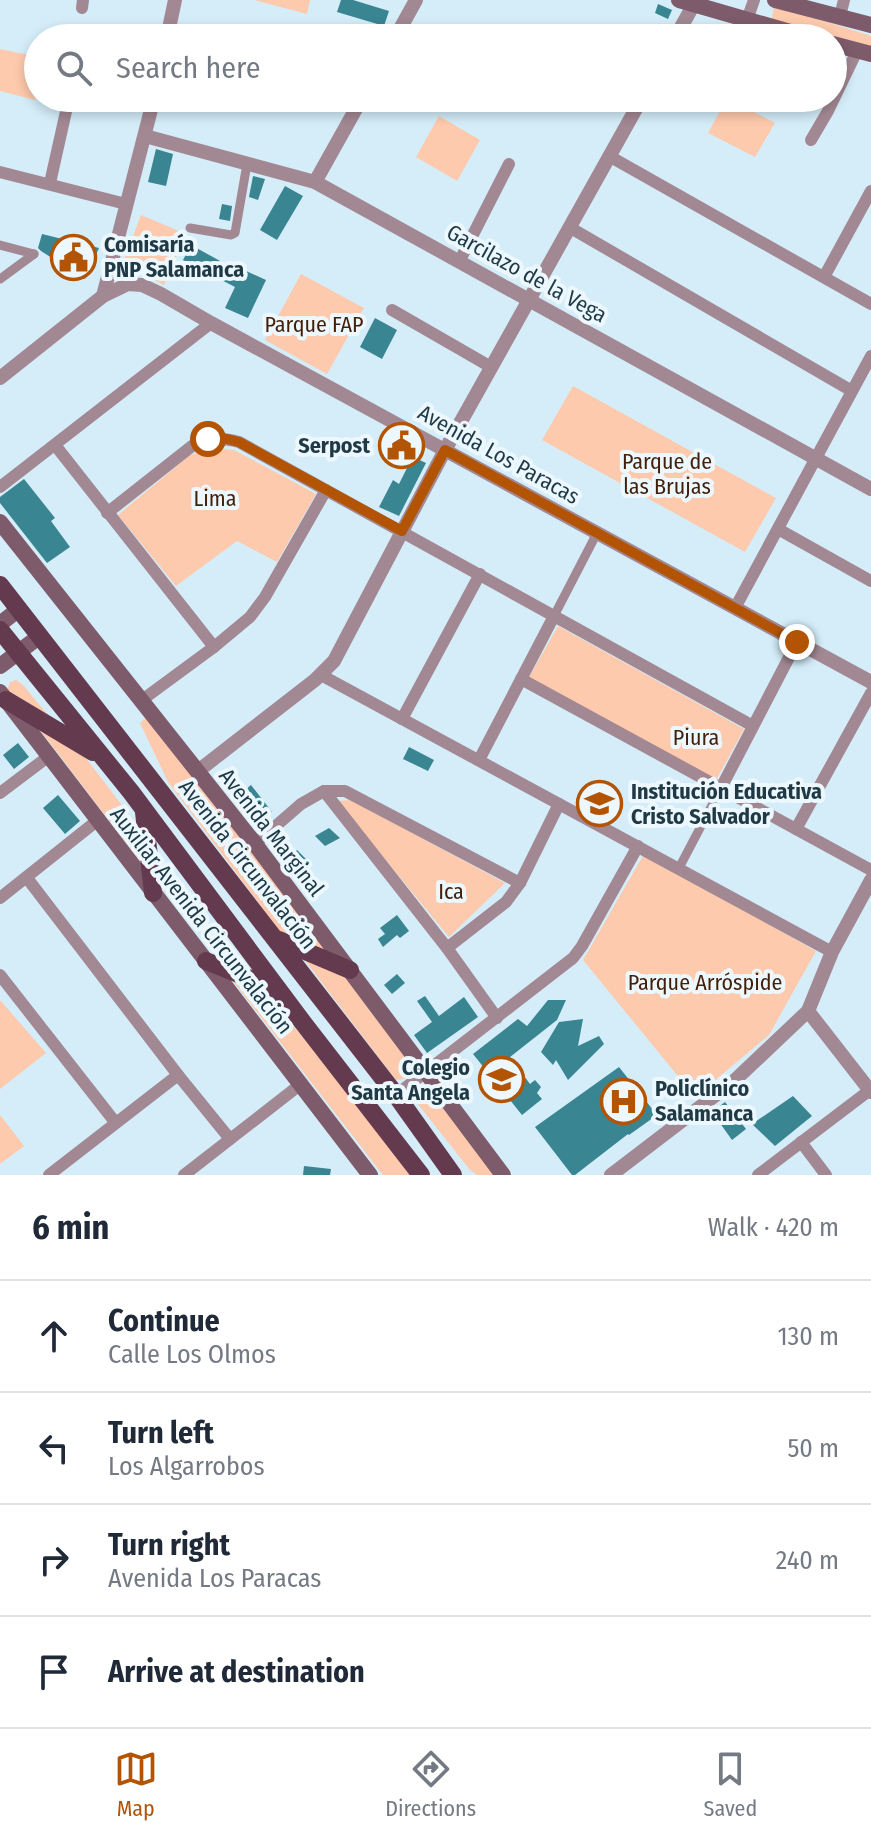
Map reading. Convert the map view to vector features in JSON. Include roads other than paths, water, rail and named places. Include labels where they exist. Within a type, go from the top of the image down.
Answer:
[{"type":"main road","points":[[775,0],[842,8],[871,25]]},
{"type":"main road","points":[[686,2],[761,24]]},
{"type":"main road","name":"Avenida Marginal","points":[[0,522],[255,844],[503,1175]]},
{"type":"main road","name":"Avenida Circunvalación","points":[[0,585],[396,1095],[453,1175]]},
{"type":"main road","points":[[0,624],[19,609]]},
{"type":"main road","points":[[0,630],[144,809],[421,1175]]},
{"type":"main road","points":[[0,666],[40,636]]},
{"type":"main road","points":[[3,696],[106,760]]},
{"type":"main road","name":"Auxiliar Avenida Circunvalación","points":[[3,696],[370,1175]]},
{"type":"main road","points":[[144,809],[153,893]]},
{"type":"main road","points":[[275,938],[350,970]]},
{"type":"main road","points":[[206,961],[279,991]]},
{"type":"street","points":[[170,24],[175,0]]},
{"type":"street","points":[[403,24],[416,0]]},
{"type":"street","points":[[747,20],[754,0]]},
{"type":"street","points":[[679,24],[686,2]]},
{"type":"street","points":[[847,80],[864,53]]},
{"type":"street","points":[[50,183],[66,112]]},
{"type":"street","points":[[0,378],[103,296],[151,112]]},
{"type":"street","points":[[315,182],[354,112]]},
{"type":"street","points":[[198,771],[321,675],[334,661],[445,450],[634,112]]},
{"type":"street","points":[[811,140],[827,112]]},
{"type":"street","name":"Garcilazo de la Vega","points":[[145,136],[315,182],[871,489]]},
{"type":"street","points":[[609,156],[871,304]]},
{"type":"street","points":[[190,228],[233,234],[247,164]]},
{"type":"street","points":[[459,262],[509,164]]},
{"type":"street","points":[[0,172],[126,204]]},
{"type":"street","points":[[824,277],[871,191]]},
{"type":"street","points":[[569,227],[852,391]]},
{"type":"street","points":[[0,245],[34,254],[0,279]]},
{"type":"street","name":"Avenida Los Paracas","points":[[103,296],[128,284],[142,285],[161,294],[871,682]]},
{"type":"street","points":[[392,310],[491,367]]},
{"type":"street","points":[[0,487],[211,323]]},
{"type":"street","points":[[735,608],[871,356]]},
{"type":"street","points":[[107,513],[192,446],[208,439],[223,438],[239,442],[753,726]]},
{"type":"street","points":[[55,445],[214,647]]},
{"type":"street","points":[[142,700],[250,617],[265,597],[326,490]]},
{"type":"street","points":[[778,529],[871,581]]},
{"type":"street","points":[[479,760],[597,533]]},
{"type":"street","points":[[402,719],[480,574]]},
{"type":"street","points":[[679,868],[797,642]]},
{"type":"street","points":[[321,675],[832,952]]},
{"type":"street","points":[[521,679],[871,870]]},
{"type":"street","points":[[796,829],[871,693]]},
{"type":"street","points":[[0,793],[49,756]]},
{"type":"street","points":[[255,844],[301,804],[324,791],[345,791],[520,883]]},
{"type":"street","points":[[324,791],[447,948],[497,1018]]},
{"type":"street","points":[[447,948],[506,902],[520,883],[559,804]]},
{"type":"street","points":[[0,898],[98,820]]},
{"type":"street","points":[[396,1095],[573,958],[638,846]]},
{"type":"street","points":[[27,878],[230,1139]]},
{"type":"street","points":[[615,1174],[734,1081],[808,1011],[832,952],[871,880]]},
{"type":"street","points":[[0,975],[115,1122]]},
{"type":"street","points":[[758,1175],[870,1091],[808,1011]]},
{"type":"street","points":[[49,1175],[178,1075]]},
{"type":"street","points":[[184,1175],[301,1084]]},
{"type":"street","points":[[801,1142],[826,1175]]},
{"type":"place","name":"Comisaría PNP Salamanca","points":[[73,257]]},
{"type":"place","name":"Serpost","points":[[401,445]]},
{"type":"place","name":"Institución Educativa Cristo Salvador","points":[[600,804]]},
{"type":"place","name":"Colegio Santa Angela","points":[[501,1080]]},
{"type":"place","name":"Policlínico Salamanca","points":[[624,1101]]},
{"type":"park label","name":"Parque FAP","points":[[314,324]]},
{"type":"park label","name":"Parque de las Brujas","points":[[667,474]]},
{"type":"park label","name":"Lima","points":[[215,498]]},
{"type":"park label","name":"Piura","points":[[696,737]]},
{"type":"park label","name":"Ica","points":[[451,891]]},
{"type":"park label","name":"Parque Arróspide","points":[[705,982]]}]
